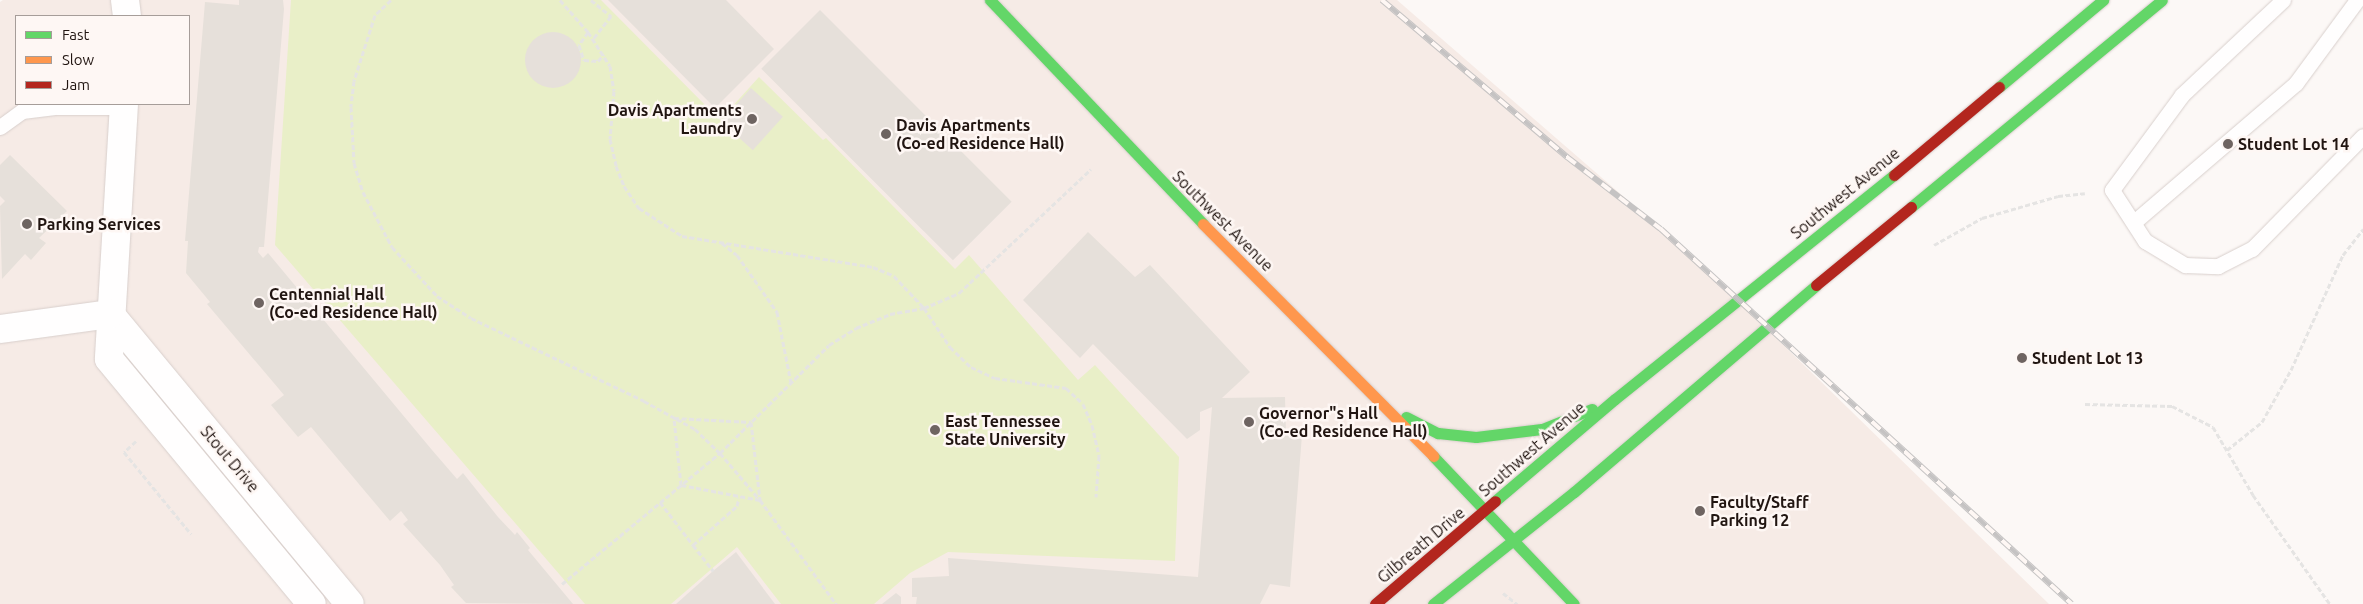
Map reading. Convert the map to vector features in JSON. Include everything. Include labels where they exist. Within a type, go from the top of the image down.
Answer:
[{"type":"street","points":[[125,0],[127,15]]},
{"type":"street","name":"Southwest Avenue","points":[[990,0],[1148,169],[1389,409],[1488,511],[1615,399],[1877,189],[2103,0]]},
{"type":"street","points":[[1433,604],[1515,539],[1742,346],[2162,0]]},
{"type":"street","name":"Stout Drive","points":[[124,105],[110,314],[109,360],[312,604]]},
{"type":"street","points":[[0,329],[110,314]]},
{"type":"street","name":"Stout Drive","points":[[110,314],[350,604]]},
{"type":"street","points":[[1389,409],[1438,433],[1476,438],[1542,429],[1615,399]]},
{"type":"street","points":[[1488,511],[1574,604]]},
{"type":"street","name":"Gilbreath Drive","points":[[1375,604],[1488,511]]},
{"type":"lane","points":[[2283,0],[2182,95],[2112,190],[2145,241],[2185,265],[2218,266],[2252,249],[2363,136]]},
{"type":"lane","points":[[2134,222],[2296,83],[2357,0]]},
{"type":"lane","points":[[0,127],[22,111],[57,106],[124,105]]},
{"type":"lane","points":[[264,545],[287,528]]},
{"type":"path","points":[[391,0],[376,15],[354,81],[351,108],[354,163],[369,207],[392,248],[437,296],[471,318],[695,429],[720,453],[760,500],[836,604]]},
{"type":"path","points":[[560,0],[588,32],[610,66],[614,91],[610,139],[624,186],[639,208],[662,226],[682,236],[873,267],[894,276],[924,308],[950,347],[971,367],[995,378],[1066,388],[1083,404],[1092,426],[1099,456],[1096,497]]},
{"type":"path","points":[[591,0],[611,16],[593,39]]},
{"type":"path","points":[[588,32],[579,45],[584,60],[598,61],[604,54]]},
{"type":"path","points":[[562,584],[720,453],[830,345],[856,328],[890,314],[924,308],[959,293],[1091,169]]},
{"type":"path","points":[[1934,245],[1982,218],[2058,196],[2112,190]]},
{"type":"path","points":[[2227,450],[2262,422],[2291,370],[2343,255],[2363,228]]},
{"type":"path","points":[[722,243],[742,261],[777,312],[784,336],[791,384]]},
{"type":"path","points":[[2085,404],[2172,406],[2213,427],[2253,494],[2330,604]]},
{"type":"path","points":[[674,418],[751,422]]},
{"type":"path","points":[[674,418],[681,485]]},
{"type":"path","points":[[751,422],[760,500]]},
{"type":"path","points":[[140,438],[124,452],[191,534]]},
{"type":"path","points":[[681,485],[739,498],[760,500]]},
{"type":"path","points":[[693,545],[736,506],[739,498]]},
{"type":"path","points":[[660,502],[713,571]]},
{"type":"path","points":[[1497,597],[1505,591],[1516,604]]},
{"type":"shaded area","name":"East Tennessee State University","points":[[3,0],[1397,0],[1692,256],[2049,604],[0,604],[0,2]]},
{"type":"green space","points":[[291,0],[601,0],[720,120],[759,77],[823,140],[826,138],[955,269],[969,255],[1078,380],[1095,365],[1179,457],[1175,561],[948,552],[910,573],[874,604],[781,604],[737,547],[671,604],[585,604],[275,245]]},
{"type":"building","name":"Centennial Hall (Co-ed Residence Hall)","points":[[239,0],[283,0],[284,9],[264,247],[259,247],[258,252],[263,258],[268,253],[457,479],[463,473],[498,517],[515,535],[517,532],[530,548],[528,550],[573,604],[466,603],[451,587],[454,585],[440,565],[403,524],[408,520],[401,511],[390,521],[311,427],[298,437],[271,405],[284,395],[207,304],[210,302],[186,273],[188,241],[185,241],[205,2],[239,5]]},
{"type":"building","points":[[608,0],[726,0],[774,49],[715,108]]},
{"type":"building","name":"Davis Apartments (Co-ed Residence Hall)","points":[[820,10],[1012,202],[953,260],[761,69]]},
{"type":"building","points":[[547,32],[559,32],[573,40],[581,54],[579,71],[573,80],[559,88],[547,88],[537,83],[530,76],[525,66],[525,54],[530,44],[537,37]]},
{"type":"building","name":"Davis Apartments Laundry","points":[[751,88],[783,117],[753,150],[721,121]]},
{"type":"building","name":"Parking Services","points":[[10,155],[67,211],[39,238],[46,243],[31,260],[25,254],[2,279],[0,206],[5,201],[0,196],[0,165]]},
{"type":"building","name":"Governor\"s Hall (Co-ed Residence Hall)","points":[[1088,232],[1135,277],[1150,265],[1250,372],[1222,398],[1285,397],[1286,433],[1302,435],[1290,587],[1270,584],[1260,604],[916,604],[917,597],[912,597],[912,578],[949,576],[948,558],[1198,577],[1212,407],[1200,412],[1200,430],[1187,439],[1093,344],[1080,358],[1023,300]]},
{"type":"building","points":[[736,552],[775,604],[676,604],[713,571]]},
{"type":"building","points":[[896,593],[901,597],[901,604],[882,604]]},
{"type":"railway","points":[[1382,0],[1567,157],[1661,229],[2072,604]]},
{"type":"traffic: fast","points":[[990,0],[1203,224]]},
{"type":"traffic: fast","points":[[1999,87],[2103,0]]},
{"type":"traffic: fast","points":[[1911,207],[2162,0]]},
{"type":"traffic: fast","points":[[1495,501],[1615,399],[1894,175]]},
{"type":"traffic: fast","points":[[1433,604],[1574,492],[1816,285]]},
{"type":"traffic: fast","points":[[1406,417],[1438,433],[1476,437],[1542,429],[1592,409]]},
{"type":"traffic: fast","points":[[1433,456],[1574,604]]},
{"type":"traffic: slow","points":[[1203,224],[1433,456]]},
{"type":"traffic: jam","points":[[1894,175],[1999,87]]},
{"type":"traffic: jam","points":[[1816,285],[1911,207]]},
{"type":"traffic: jam","points":[[1375,604],[1495,501]]},
{"type":"place","name":"Davis Apartments Laundry","points":[[752,119]]},
{"type":"place","name":"Davis Apartments (Co-ed Residence Hall)","points":[[886,134]]},
{"type":"place","name":"Student Lot 14","points":[[2228,144]]},
{"type":"place","name":"Parking Services","points":[[27,224]]},
{"type":"place","name":"Centennial Hall (Co-ed Residence Hall)","points":[[259,303]]},
{"type":"place","name":"Student Lot 13","points":[[2022,358]]},
{"type":"place","name":"Governor\"s Hall (Co-ed Residence Hall)","points":[[1249,422]]},
{"type":"place","name":"East Tennessee State University","points":[[935,430]]},
{"type":"place","name":"Faculty/Staff Parking 12","points":[[1700,511]]}]
